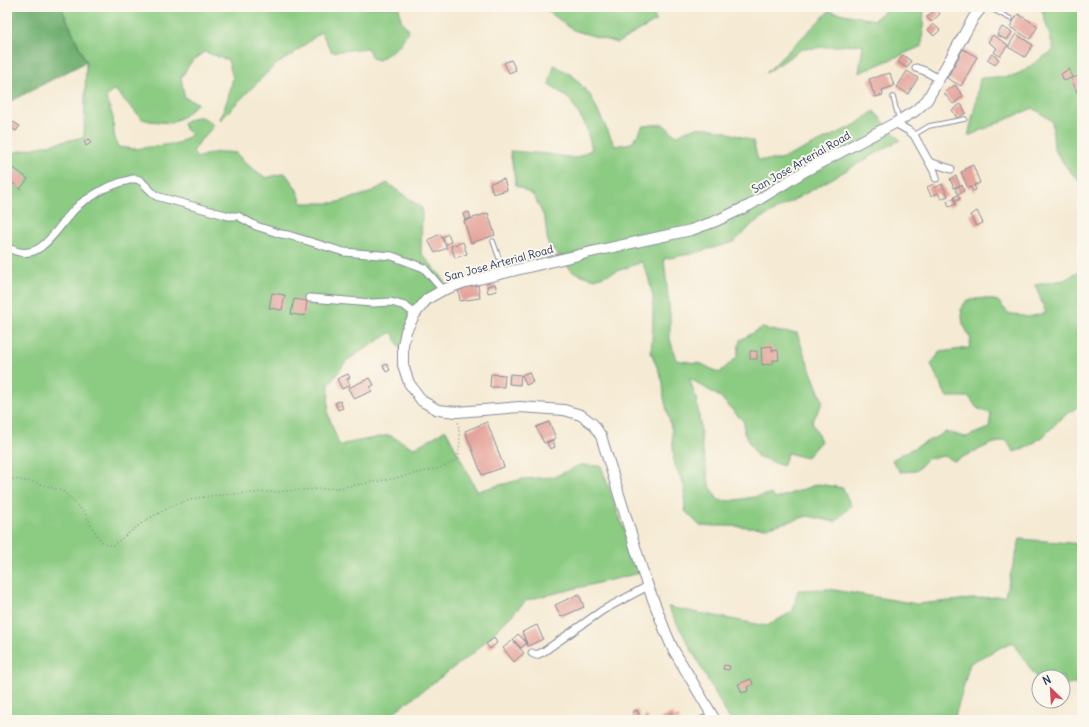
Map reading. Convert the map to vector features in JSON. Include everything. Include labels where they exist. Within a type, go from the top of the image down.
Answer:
[{"type":"main road","name":"San Jose Arterial Road","points":[[713,717],[673,649],[644,576],[601,436],[593,424],[581,415],[564,410],[520,407],[457,412],[438,410],[422,401],[409,383],[403,365],[403,345],[406,331],[415,314],[427,300],[443,290],[462,283],[590,252],[691,230],[716,221],[750,205],[805,171],[915,111],[927,100],[974,17],[982,7]]},
{"type":"street","points":[[916,68],[939,79]]},
{"type":"street","points":[[897,122],[914,135],[934,171],[936,178]]},
{"type":"street","points":[[929,162],[951,169]]},
{"type":"street","points":[[7,247],[23,253],[32,253],[43,246],[51,238],[64,220],[79,205],[106,188],[137,179],[142,181],[156,196],[228,216],[238,216],[256,226],[281,234],[288,234],[344,252],[392,256],[424,268],[443,290]]},
{"type":"street","points":[[310,298],[372,303],[391,302],[405,306],[415,314]]},
{"type":"street","points":[[532,653],[536,655],[543,652],[603,610],[648,586]]},
{"type":"lane","points":[[988,7],[1012,19]]},
{"type":"lane","points":[[893,97],[897,122]]},
{"type":"lane","points":[[914,135],[929,126],[965,119]]},
{"type":"lane","points":[[493,241],[505,272]]},
{"type":"lane","points":[[698,720],[713,717]]},
{"type":"path","points":[[7,474],[11,479],[34,482],[63,491],[84,512],[102,542],[112,546],[146,520],[176,504],[197,498],[218,495],[337,488],[392,479],[440,468],[458,460],[460,441],[457,412]]},
{"type":"green space","points":[[7,7],[61,7],[86,62],[7,103]]},
{"type":"green space","points":[[61,7],[399,7],[401,20],[409,30],[399,46],[379,60],[372,58],[367,48],[332,52],[321,32],[293,54],[274,66],[220,120],[233,78],[228,60],[205,52],[191,62],[181,78],[185,98],[198,103],[184,116],[171,123],[142,119],[114,89],[106,98],[113,117],[114,135],[118,147],[135,149],[178,143],[191,135],[185,129],[183,123],[192,118],[199,117],[206,119],[214,126],[200,141],[193,152],[197,158],[216,152],[236,153],[245,163],[266,178],[285,173],[296,188],[302,203],[335,203],[369,193],[387,183],[422,208],[421,253],[441,276],[447,288],[415,314],[403,355],[392,332],[347,360],[329,385],[328,414],[339,445],[389,435],[414,448],[446,430],[477,491],[523,479],[554,477],[580,465],[601,466],[640,573],[527,600],[476,651],[383,720],[7,720],[7,154],[84,137],[86,62]]},
{"type":"green space","points":[[543,7],[651,7],[656,21],[617,43],[573,30]]},
{"type":"green space","points":[[889,7],[954,7],[924,8],[922,46],[859,73],[863,44],[802,49],[766,73],[829,11],[874,20]]},
{"type":"green space","points":[[1041,7],[1082,7],[1082,185],[1064,164],[1054,149],[1052,121],[1033,108],[968,136],[980,78],[1015,76],[1054,50]]},
{"type":"green space","points":[[554,65],[573,76],[590,95],[615,146],[632,143],[643,126],[663,124],[676,136],[698,128],[714,129],[730,133],[753,141],[758,160],[780,160],[855,125],[874,111],[900,140],[755,222],[734,242],[695,253],[664,259],[670,315],[670,339],[676,360],[702,364],[719,373],[737,357],[740,340],[762,328],[781,332],[797,333],[823,402],[812,422],[821,441],[806,458],[788,453],[783,466],[757,456],[744,433],[744,422],[720,397],[689,378],[696,398],[702,447],[709,484],[718,500],[730,501],[771,494],[775,499],[818,484],[843,488],[851,506],[835,522],[808,516],[766,528],[700,526],[685,511],[684,485],[674,463],[672,431],[664,398],[663,382],[651,352],[653,297],[648,276],[642,262],[595,279],[573,272],[548,244],[545,219],[534,196],[516,185],[510,151],[576,158],[592,149],[585,124],[570,100],[549,84]]},
{"type":"green space","points":[[1082,270],[1082,377],[1079,386],[1082,391],[1082,404],[1061,418],[1045,435],[1028,447],[1014,452],[1006,440],[991,444],[954,461],[945,456],[927,459],[916,471],[900,472],[892,460],[946,432],[966,437],[989,428],[991,414],[977,408],[969,397],[947,397],[931,364],[940,352],[969,348],[971,339],[963,324],[961,309],[967,300],[985,298],[998,301],[1008,313],[1028,317],[1046,313],[1035,285],[1064,280]]},
{"type":"green space","points":[[1020,539],[1082,544],[1082,682],[1071,684],[1071,669],[1031,669],[1012,642],[970,663],[954,720],[730,720],[668,607],[767,626],[793,611],[798,590],[828,589],[917,604],[1005,596]]},
{"type":"building","points":[[936,9],[940,14],[931,22],[927,17]]},
{"type":"building","points":[[1018,14],[1038,26],[1030,39],[1010,27]]},
{"type":"building","points":[[933,24],[940,30],[934,36],[928,30]]},
{"type":"building","points":[[1002,27],[1012,32],[1007,40],[997,35]]},
{"type":"building","points":[[1016,34],[1033,45],[1025,57],[1008,47]]},
{"type":"building","points":[[993,35],[1008,45],[1000,56],[994,52],[997,48],[988,42]]},
{"type":"building","points":[[963,49],[977,57],[961,86],[947,78]]},
{"type":"building","points":[[992,54],[999,59],[995,65],[987,60]]},
{"type":"building","points":[[903,55],[911,61],[907,68],[898,62]]},
{"type":"building","points":[[511,60],[516,70],[509,73],[504,63]]},
{"type":"building","points":[[1069,69],[1073,77],[1064,81],[1061,74]]},
{"type":"building","points":[[907,71],[918,78],[908,94],[897,87]]},
{"type":"building","points":[[890,73],[894,86],[882,90],[883,95],[875,97],[869,79]]},
{"type":"building","points":[[1080,75],[1082,79],[1082,92],[1078,94],[1071,79]]},
{"type":"building","points":[[955,85],[963,96],[953,104],[944,93]]},
{"type":"building","points":[[961,104],[966,113],[957,118],[952,110]]},
{"type":"building","points":[[13,122],[20,126],[16,131],[9,127]]},
{"type":"building","points":[[89,139],[91,143],[86,146],[84,141]]},
{"type":"building","points":[[973,165],[980,183],[974,185],[976,190],[973,191],[971,187],[968,188],[961,172]]},
{"type":"building","points":[[14,168],[28,179],[20,189],[7,178],[7,170],[10,172]]},
{"type":"building","points":[[956,176],[960,185],[954,188],[950,179]]},
{"type":"building","points":[[504,179],[507,190],[493,194],[490,183]]},
{"type":"building","points":[[933,184],[935,188],[942,184],[948,196],[941,199],[938,193],[931,196],[927,187]]},
{"type":"building","points":[[962,185],[964,191],[958,194],[955,188]]},
{"type":"building","points":[[958,195],[960,199],[956,201],[954,197]]},
{"type":"building","points":[[953,198],[956,204],[949,207],[947,201]]},
{"type":"building","points":[[977,211],[983,223],[976,226],[970,215]]},
{"type":"building","points":[[469,212],[471,218],[465,220],[463,214]]},
{"type":"building","points":[[488,213],[495,235],[471,243],[464,221]]},
{"type":"building","points":[[440,234],[447,248],[435,253],[428,240]]},
{"type":"building","points":[[448,234],[451,242],[446,244],[442,237]]},
{"type":"building","points":[[463,242],[467,254],[455,258],[451,246]]},
{"type":"building","points":[[495,284],[497,291],[488,293],[487,286]]},
{"type":"building","points":[[478,285],[480,298],[460,301],[458,288]]},
{"type":"building","points":[[272,293],[285,295],[282,310],[269,308]]},
{"type":"building","points":[[294,299],[307,301],[305,316],[291,314]]},
{"type":"building","points":[[772,346],[772,351],[778,350],[779,360],[773,360],[773,364],[762,365],[761,347]]},
{"type":"building","points":[[750,351],[757,351],[757,359],[750,359]]},
{"type":"building","points":[[387,364],[390,370],[386,372],[383,366]]},
{"type":"building","points":[[529,372],[533,382],[526,385],[522,375]]},
{"type":"building","points":[[348,374],[350,378],[347,379],[350,385],[342,389],[337,379]]},
{"type":"building","points":[[491,374],[505,375],[504,387],[490,387]]},
{"type":"building","points":[[510,374],[521,375],[520,385],[509,384]]},
{"type":"building","points":[[370,378],[374,385],[370,387],[372,391],[354,399],[348,388]]},
{"type":"building","points":[[340,401],[343,408],[338,410],[335,403]]},
{"type":"building","points":[[487,422],[504,467],[482,475],[465,431]]},
{"type":"building","points":[[549,422],[556,438],[544,443],[536,427]]},
{"type":"building","points":[[553,440],[555,447],[550,449],[547,443]]},
{"type":"building","points":[[579,594],[584,607],[561,617],[555,605]]},
{"type":"building","points":[[537,625],[543,639],[528,646],[522,632]]},
{"type":"building","points":[[518,634],[527,643],[521,648],[513,639]]},
{"type":"building","points":[[494,638],[497,643],[490,649],[486,644]]},
{"type":"building","points":[[513,640],[524,653],[514,662],[503,648]]},
{"type":"building","points":[[724,665],[730,666],[729,670],[723,669]]},
{"type":"building","points":[[751,679],[753,684],[747,687],[748,691],[742,693],[738,684]]},
{"type":"building","points":[[637,710],[640,716],[635,719],[632,712]]},
{"type":"building","points":[[672,713],[674,718],[678,716],[680,720],[658,720]]},
{"type":"building","points":[[647,716],[649,720],[644,720],[643,718]]}]
